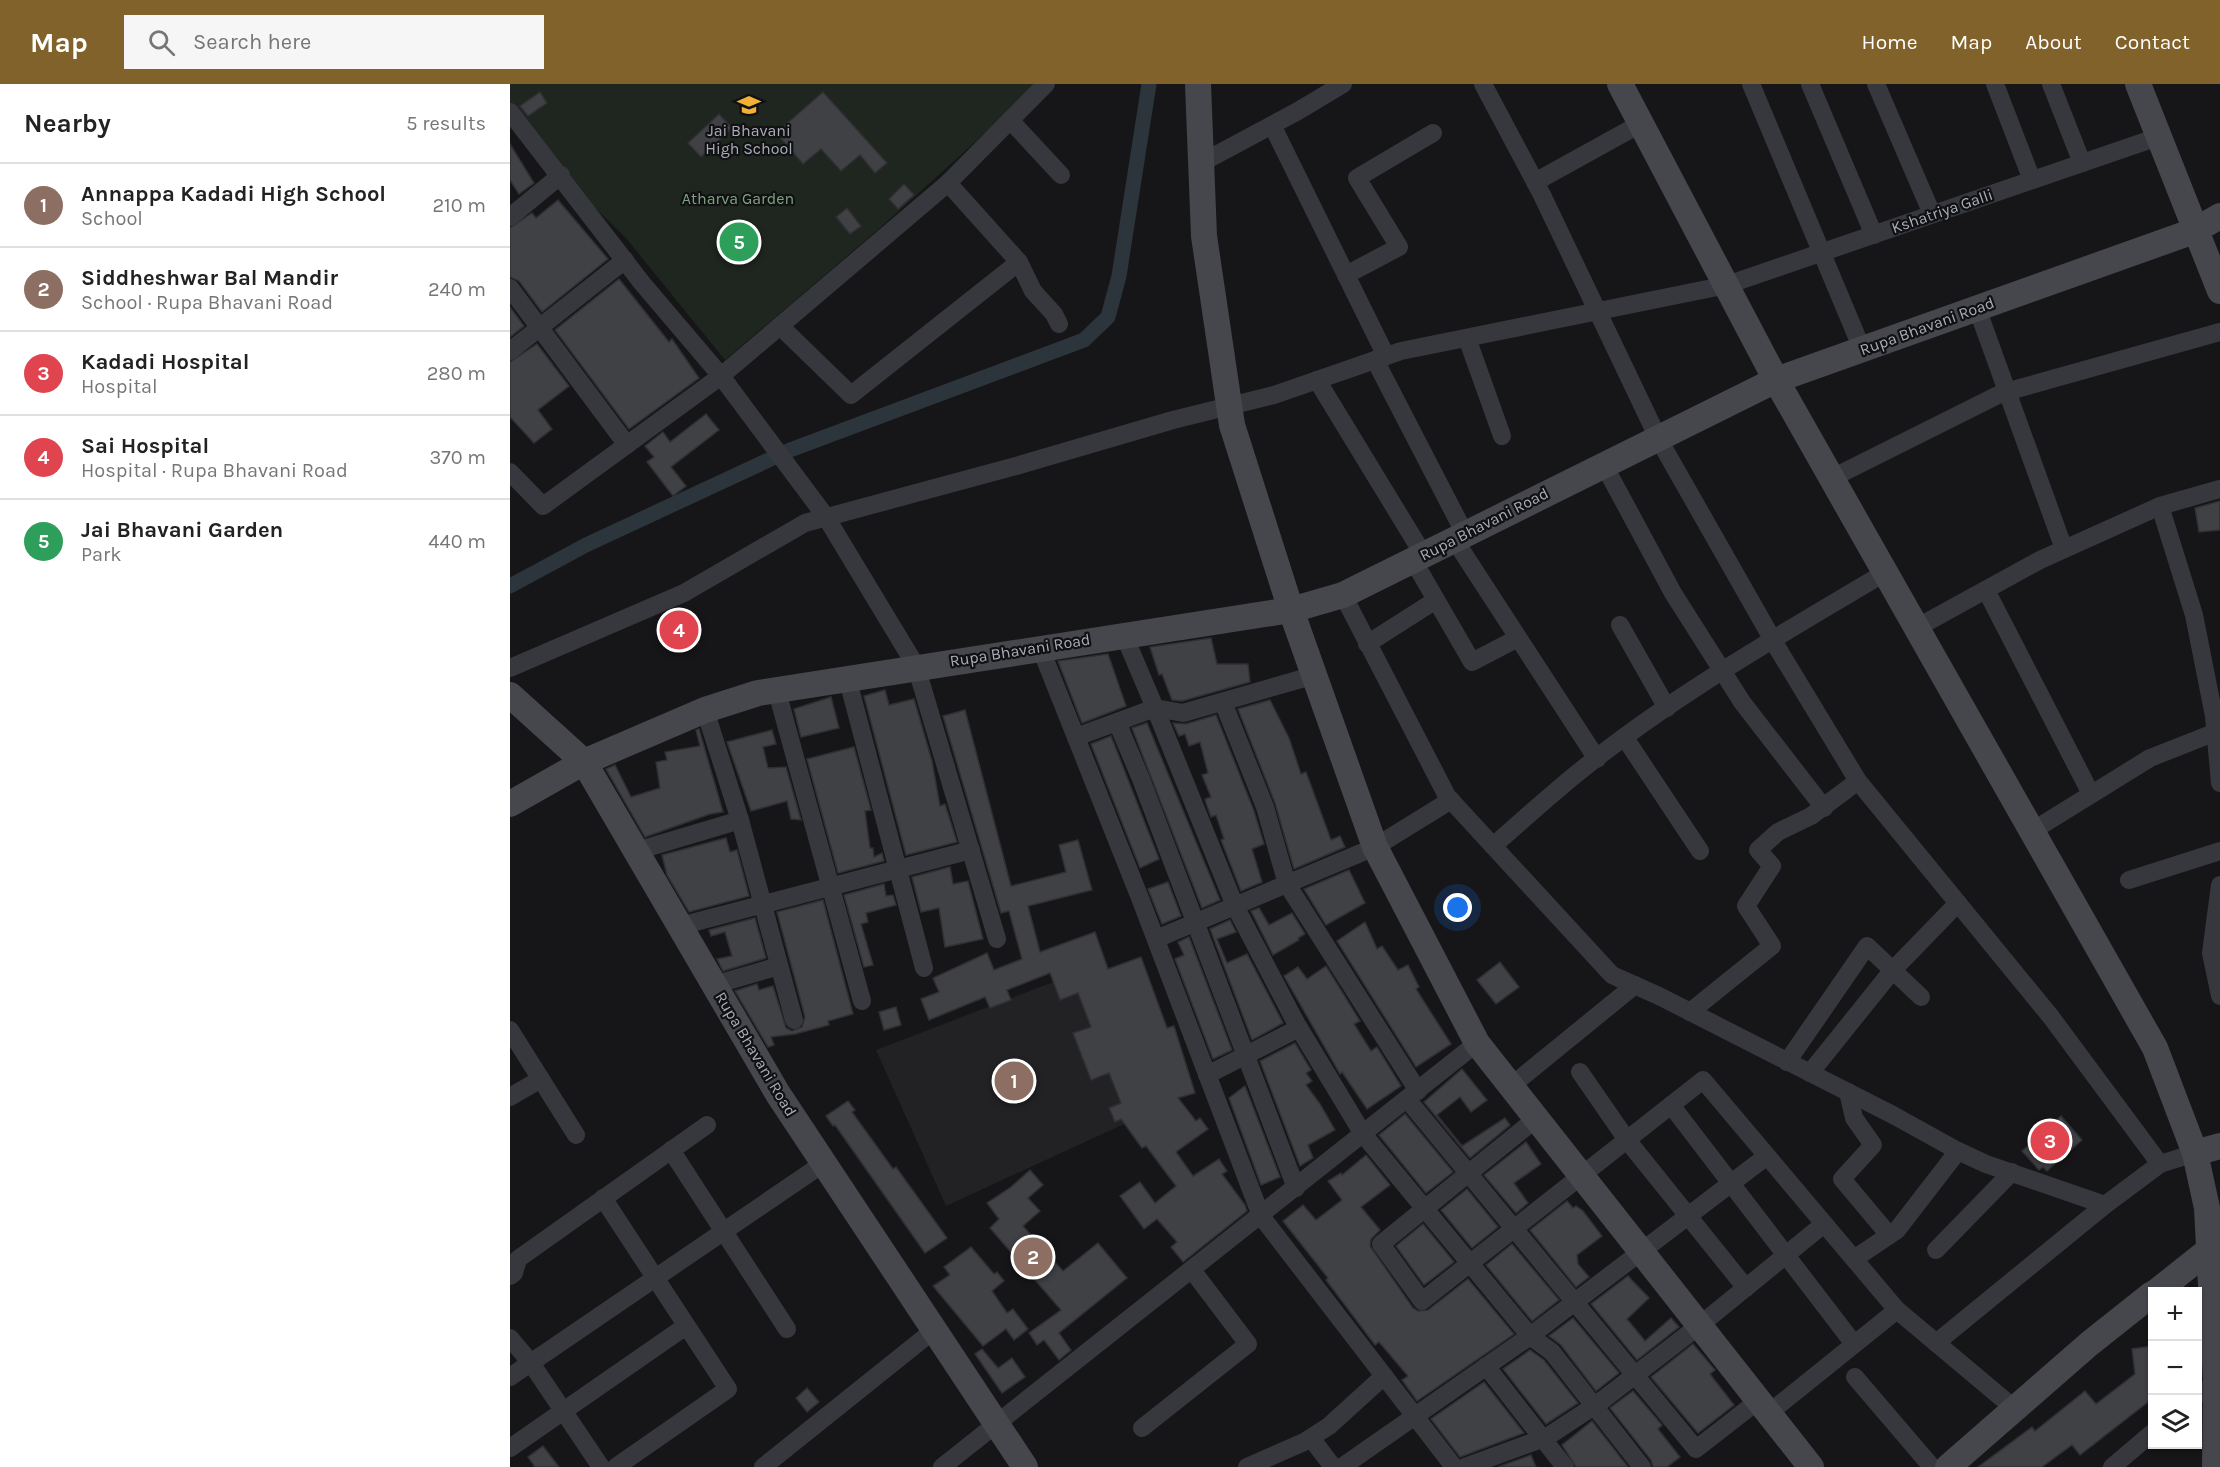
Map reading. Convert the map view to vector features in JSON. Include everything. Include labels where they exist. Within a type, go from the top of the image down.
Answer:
[{"type":"street","points":[[510,472],[543,506],[721,376],[948,183],[1046,84]]},
{"type":"street","points":[[1198,84],[1204,236],[1232,425],[1291,610],[1375,847],[1477,1043],[1811,1467]]},
{"type":"street","points":[[1202,163],[1343,84]]},
{"type":"street","points":[[1483,84],[1535,182],[1658,438],[1773,640],[1858,781],[2051,1017],[2160,1164]]},
{"type":"street","points":[[1620,84],[1776,380],[2155,1048],[2195,1153],[2207,1208],[2215,1467]]},
{"type":"street","points":[[1750,84],[1823,252],[1862,349]]},
{"type":"street","points":[[1810,84],[1874,235]]},
{"type":"street","points":[[1876,84],[1932,214]]},
{"type":"street","points":[[1995,84],[2032,180]]},
{"type":"street","points":[[2051,84],[2082,163]]},
{"type":"street","points":[[2138,84],[2194,231],[2220,291]]},
{"type":"street","points":[[510,112],[625,260],[721,376],[826,516],[916,666],[997,939]]},
{"type":"street","points":[[1010,120],[1060,175]]},
{"type":"street","points":[[1535,182],[1640,124]]},
{"type":"street","points":[[1272,125],[1347,275],[1459,536],[1518,638],[1597,759]]},
{"type":"street","points":[[1347,275],[1400,247],[1357,178],[1433,133]]},
{"type":"street","name":"Kshatriya Galli","points":[[510,668],[684,593],[805,523],[826,516],[1016,466],[1173,420],[1230,407],[1381,358],[1467,338],[1727,285],[2158,137]]},
{"type":"street","points":[[510,217],[561,175]]},
{"type":"street","points":[[948,183],[1019,262],[1033,291],[1054,314],[1059,324]]},
{"type":"street","name":"Rupa Bhavani Road","points":[[1025,1467],[778,1094],[584,762],[705,710],[776,688],[1291,610],[1343,595],[1776,380],[2194,231],[2220,216]]},
{"type":"street","points":[[510,351],[625,260]]},
{"type":"street","points":[[780,326],[851,395],[1019,262]]},
{"type":"street","points":[[510,288],[627,445]]},
{"type":"street","points":[[1977,308],[2064,549]]},
{"type":"street","points":[[1832,478],[2007,392],[2220,332]]},
{"type":"street","points":[[1467,338],[1502,436]]},
{"type":"street","points":[[1317,380],[1418,557],[1436,600],[1472,662],[1518,638]]},
{"type":"street","points":[[1604,465],[1673,593],[1742,702],[1824,808]]},
{"type":"street","points":[[1918,627],[2064,549],[2160,506],[2220,489]]},
{"type":"street","points":[[2160,506],[2194,615],[2216,732],[2220,783]]},
{"type":"street","points":[[1493,846],[1597,759],[1667,708],[1773,640],[1886,572]]},
{"type":"street","points":[[1986,590],[2091,794]]},
{"type":"street","points":[[1343,595],[1451,800],[1612,975],[1848,1092],[1958,1151],[2105,1205]]},
{"type":"street","points":[[1367,644],[1436,600]]},
{"type":"street","points":[[1620,625],[1667,708]]},
{"type":"street","points":[[1124,635],[1235,906],[1299,1028],[1364,1134],[1530,1336],[1552,1352],[1642,1467]]},
{"type":"street","points":[[1040,647],[1156,939],[1261,1216],[1454,1467]]},
{"type":"street","points":[[1076,737],[1155,708],[1183,713],[1315,675]]},
{"type":"street","points":[[847,677],[924,968]]},
{"type":"street","points":[[776,688],[862,1001]]},
{"type":"street","points":[[510,695],[584,762],[510,804]]},
{"type":"street","points":[[1223,702],[1265,807],[1287,884],[1412,1095],[1468,1174],[1696,1449],[1764,1407],[1854,1344],[1897,1310]]},
{"type":"street","points":[[705,710],[740,819],[794,1020]]},
{"type":"street","points":[[1117,722],[1296,1188]]},
{"type":"street","points":[[2032,831],[2150,758],[2216,732]]},
{"type":"street","points":[[1625,738],[1700,851]]},
{"type":"street","points":[[1690,1012],[1772,946],[1746,906],[1772,866],[1758,850],[1778,832],[1824,808],[1858,781]]},
{"type":"street","points":[[1156,939],[1375,847],[1451,800]]},
{"type":"street","points":[[636,851],[740,819]]},
{"type":"street","points":[[680,926],[971,850]]},
{"type":"street","points":[[2129,880],[2220,851]]},
{"type":"street","points":[[2220,885],[2217,935],[2211,953],[2220,996]]},
{"type":"street","points":[[1810,1074],[1892,971],[1958,903]]},
{"type":"street","points":[[1787,1062],[1867,946],[1921,997]]},
{"type":"street","points":[[714,985],[779,966]]},
{"type":"street","points":[[1511,1086],[1635,985]]},
{"type":"street","points":[[1207,1075],[1299,1028]]},
{"type":"street","points":[[510,1030],[576,1135]]},
{"type":"street","points":[[947,1466],[995,1424],[1477,1043]]},
{"type":"street","points":[[1580,1072],[1627,1140],[1746,1288]]},
{"type":"street","points":[[510,1097],[541,1079]]},
{"type":"street","points":[[1537,1119],[1381,1244],[1422,1301],[1703,1080],[1897,1310],[2015,1409]]},
{"type":"street","points":[[1848,1092],[1854,1118],[1873,1145],[1842,1179],[1889,1235]]},
{"type":"street","points":[[1671,1105],[1854,1344]]},
{"type":"street","points":[[510,1275],[514,1273],[518,1259],[707,1125]]},
{"type":"street","points":[[1936,1343],[2105,1205],[2160,1164],[2220,1146]]},
{"type":"street","points":[[671,1150],[787,1329]]},
{"type":"street","points":[[1854,1259],[1897,1230],[1958,1151]]},
{"type":"street","points":[[1342,1467],[1530,1336],[1640,1250],[1767,1156]]},
{"type":"street","points":[[510,1377],[824,1163]]},
{"type":"street","points":[[1936,1250],[2012,1172]]},
{"type":"street","points":[[603,1198],[728,1389],[616,1467]]},
{"type":"street","points":[[1465,1467],[1543,1439],[1593,1406],[1700,1325],[1824,1224]]},
{"type":"street","points":[[2162,1287],[2209,1250]]},
{"type":"street","points":[[1142,1428],[1248,1344],[1192,1270]]},
{"type":"street","points":[[1948,1467],[2148,1297]]},
{"type":"street","points":[[510,1448],[686,1326]]},
{"type":"street","points":[[763,1467],[934,1330]]},
{"type":"street","points":[[510,1338],[531,1363],[601,1467]]},
{"type":"street","points":[[1486,1366],[1565,1467]]},
{"type":"street","points":[[1247,1467],[1311,1438],[1329,1426],[1384,1376]]},
{"type":"street","points":[[1855,1377],[1932,1467]]},
{"type":"street","points":[[2112,1467],[2148,1436]]},
{"type":"street","points":[[1311,1438],[1333,1467]]},
{"type":"shaded area","points":[[1095,966],[1150,1112],[946,1206],[876,1050]]},
{"type":"green space","name":"Atharva Garden","points":[[510,84],[1039,84],[880,228],[725,360],[625,237],[561,175],[510,115]]},
{"type":"building","points":[[540,92],[547,103],[528,116],[520,106]]},
{"type":"building","points":[[823,92],[887,163],[875,173],[860,155],[841,171],[821,149],[803,164],[776,133]]},
{"type":"building","points":[[719,114],[732,128],[701,157],[688,143]]},
{"type":"building","points":[[510,144],[534,183],[519,194],[510,180]]},
{"type":"building","points":[[904,184],[914,195],[898,209],[889,199]]},
{"type":"building","points":[[558,200],[608,259],[542,312],[519,281],[510,277],[510,228],[532,213],[536,218]]},
{"type":"building","points":[[847,208],[861,226],[850,234],[836,217]]},
{"type":"building","points":[[619,279],[669,342],[672,339],[699,378],[629,429],[555,330]]},
{"type":"building","points":[[510,307],[524,326],[510,337]]},
{"type":"building","points":[[537,344],[569,386],[538,410],[552,429],[534,443],[510,417],[510,362]]},
{"type":"building","points":[[706,414],[719,430],[671,467],[686,486],[673,496],[647,462],[654,457],[645,446],[663,432],[670,442]]},
{"type":"building","points":[[2220,501],[2220,530],[2199,532],[2195,508]]},
{"type":"building","points":[[690,611],[698,644],[670,651],[662,618]]},
{"type":"building","points":[[1211,638],[1217,664],[1248,664],[1250,682],[1182,701],[1172,700],[1162,674],[1159,675],[1150,647]]},
{"type":"building","points":[[1108,654],[1126,706],[1082,723],[1058,661]]},
{"type":"building","points":[[885,690],[889,705],[914,699],[932,761],[940,806],[945,804],[957,842],[906,855],[864,696]]},
{"type":"building","points":[[831,697],[839,728],[801,737],[794,709]]},
{"type":"building","points":[[1270,700],[1289,738],[1301,774],[1306,772],[1331,840],[1340,836],[1345,847],[1294,869],[1275,803],[1238,709]]},
{"type":"building","points":[[965,710],[1011,886],[1066,872],[1059,845],[1078,840],[1092,890],[1028,906],[1040,952],[1095,932],[1108,969],[1141,957],[1167,1028],[1174,1026],[1195,1093],[1178,1098],[1196,1121],[1200,1118],[1208,1129],[1176,1152],[1193,1176],[1219,1159],[1227,1171],[1222,1174],[1245,1205],[1247,1211],[1183,1262],[1171,1247],[1177,1242],[1157,1219],[1144,1229],[1120,1196],[1140,1182],[1155,1203],[1176,1186],[1146,1146],[1142,1148],[1121,1119],[1115,1122],[1109,1108],[1121,1103],[1109,1073],[1091,1080],[1073,1033],[1091,1027],[1078,993],[1060,1000],[1050,973],[1007,990],[1011,1000],[990,1008],[985,997],[929,1020],[921,999],[939,992],[933,978],[987,953],[994,970],[1022,959],[1009,911],[1001,913],[943,716]]},
{"type":"building","points":[[1216,715],[1254,811],[1264,844],[1252,849],[1262,882],[1241,891],[1221,840],[1224,839],[1216,815],[1211,817],[1206,803],[1205,799],[1211,797],[1202,775],[1208,773],[1200,742],[1189,746],[1185,734],[1179,736],[1173,723],[1186,724]]},
{"type":"building","points":[[1147,723],[1220,900],[1202,908],[1132,728]]},
{"type":"building","points":[[699,729],[723,812],[710,814],[645,837],[606,769],[615,765],[631,797],[660,788],[656,762],[667,760],[665,752],[700,746],[696,730]]},
{"type":"building","points":[[772,730],[776,744],[763,747],[768,768],[786,767],[801,820],[791,819],[787,801],[751,811],[727,742]]},
{"type":"building","points":[[1111,736],[1159,859],[1140,868],[1091,744]]},
{"type":"building","points":[[854,747],[871,810],[865,811],[870,848],[873,848],[874,857],[882,853],[884,861],[838,873],[807,759]]},
{"type":"building","points":[[726,838],[730,852],[737,850],[749,896],[689,912],[667,875],[662,855]]},
{"type":"building","points":[[950,867],[953,884],[968,881],[983,939],[945,947],[939,908],[921,912],[912,877]]},
{"type":"building","points":[[1349,870],[1365,903],[1326,925],[1304,889]]},
{"type":"building","points":[[1168,882],[1181,916],[1162,924],[1148,889]]},
{"type":"building","points":[[884,884],[886,896],[893,895],[896,905],[866,913],[868,922],[861,924],[873,965],[864,967],[844,895]]},
{"type":"building","points":[[823,900],[853,1014],[828,1021],[829,1025],[795,1034],[771,1037],[774,1045],[768,1047],[735,991],[757,984],[759,990],[773,986],[786,1028],[792,1031],[802,1027],[805,1017],[777,912]]},
{"type":"building","points":[[1259,908],[1269,925],[1292,913],[1305,934],[1273,955],[1251,911]]},
{"type":"building","points":[[755,918],[766,958],[723,971],[717,959],[732,956],[725,932],[711,936],[709,930]]},
{"type":"building","points":[[1230,920],[1236,932],[1217,939],[1227,963],[1247,954],[1283,1023],[1252,1040],[1210,929]]},
{"type":"building","points":[[1365,922],[1377,949],[1382,946],[1398,970],[1408,965],[1419,987],[1416,989],[1451,1044],[1416,1067],[1337,941]]},
{"type":"building","points":[[1189,937],[1232,1050],[1213,1059],[1175,959],[1184,955],[1178,942]]},
{"type":"building","points":[[1500,962],[1519,987],[1496,1004],[1477,980]]},
{"type":"building","points":[[1326,966],[1360,1021],[1354,1024],[1371,1051],[1377,1047],[1401,1086],[1367,1109],[1342,1072],[1340,1074],[1284,976],[1298,967],[1307,979]]},
{"type":"building","points":[[896,1007],[901,1025],[884,1030],[879,1012]]},
{"type":"building","points":[[1295,1043],[1311,1070],[1306,1073],[1312,1081],[1306,1085],[1335,1130],[1308,1145],[1313,1158],[1300,1166],[1260,1061]]},
{"type":"building","points":[[1462,1069],[1487,1100],[1471,1112],[1460,1097],[1437,1115],[1462,1146],[1505,1118],[1510,1125],[1470,1158],[1424,1102]]},
{"type":"building","points":[[1245,1086],[1280,1177],[1261,1185],[1229,1098]]},
{"type":"building","points":[[848,1101],[855,1110],[852,1112],[893,1169],[896,1167],[947,1238],[925,1253],[835,1125],[833,1126],[826,1116]]},
{"type":"building","points":[[1405,1114],[1453,1172],[1426,1193],[1379,1135]]},
{"type":"building","points":[[2061,1116],[2082,1140],[2047,1171],[2043,1167],[2039,1170],[2022,1151]]},
{"type":"building","points":[[1526,1142],[1541,1164],[1514,1183],[1528,1203],[1516,1213],[1484,1175]]},
{"type":"building","points":[[1366,1155],[1390,1185],[1361,1207],[1380,1230],[1371,1239],[1370,1246],[1413,1308],[1418,1311],[1428,1310],[1468,1279],[1514,1334],[1417,1401],[1402,1380],[1408,1376],[1379,1342],[1375,1345],[1326,1280],[1328,1278],[1283,1221],[1303,1205],[1316,1220],[1342,1200],[1328,1181],[1341,1173],[1342,1175]]},
{"type":"building","points":[[1030,1170],[1043,1185],[1028,1198],[1040,1211],[1023,1226],[1063,1271],[1098,1243],[1127,1278],[1059,1333],[1071,1350],[1059,1360],[1044,1340],[1037,1345],[1029,1333],[1061,1310],[990,1228],[999,1219],[987,1203],[1011,1187]]},
{"type":"building","points":[[1467,1189],[1498,1227],[1472,1248],[1441,1210]]},
{"type":"building","points":[[1567,1201],[1573,1208],[1576,1206],[1583,1211],[1602,1236],[1577,1255],[1578,1264],[1589,1277],[1576,1287],[1530,1230]]},
{"type":"building","points":[[1423,1224],[1454,1262],[1424,1285],[1396,1246]]},
{"type":"building","points":[[1512,1244],[1559,1300],[1532,1321],[1486,1265]]},
{"type":"building","points":[[971,1247],[994,1274],[997,1272],[1004,1281],[992,1291],[1007,1313],[1013,1309],[1028,1329],[1014,1340],[1006,1329],[983,1346],[933,1286],[950,1275],[944,1267]]},
{"type":"building","points":[[1628,1276],[1649,1298],[1627,1319],[1645,1341],[1671,1318],[1679,1327],[1637,1360],[1591,1304]]},
{"type":"building","points":[[1573,1318],[1619,1373],[1596,1391],[1561,1345],[1549,1336]]},
{"type":"building","points":[[1693,1344],[1715,1370],[1710,1374],[1734,1405],[1698,1433],[1651,1377]]},
{"type":"building","points":[[2148,1347],[2148,1402],[2080,1455],[2072,1445],[2042,1467],[1978,1467],[2032,1427],[2035,1431],[2085,1391],[2096,1404],[2135,1374],[2132,1349]]},
{"type":"building","points":[[982,1349],[998,1368],[1012,1358],[1025,1377],[1002,1393],[975,1354]]},
{"type":"building","points":[[1530,1350],[1544,1360],[1578,1403],[1546,1424],[1503,1369]]},
{"type":"building","points":[[1484,1382],[1524,1433],[1460,1457],[1431,1419]]},
{"type":"building","points":[[807,1388],[819,1402],[807,1412],[796,1398]]},
{"type":"building","points":[[1633,1391],[1662,1425],[1658,1429],[1680,1457],[1667,1467],[1653,1467],[1651,1460],[1610,1408]]},
{"type":"building","points":[[1592,1421],[1628,1467],[1576,1467],[1562,1445]]},
{"type":"building","points":[[543,1446],[559,1467],[535,1467],[528,1457]]},
{"type":"building","points":[[1531,1455],[1536,1467],[1498,1467]]},
{"type":"waterway","points":[[510,586],[586,545],[790,450],[1084,340],[1108,317],[1119,276],[1149,84]]},
{"type":"place","name":"Jai Bhavani High School","points":[[749,105]]},
{"type":"place","name":"Jai Bhavani Garden","points":[[739,242]]},
{"type":"place","name":"Sai Hospital","points":[[679,630]]},
{"type":"place","name":"Annappa Kadadi High School","points":[[1014,1081]]},
{"type":"place","name":"Kadadi Hospital","points":[[2050,1141]]},
{"type":"place","name":"Siddheshwar Bal Mandir","points":[[1033,1257]]}]
